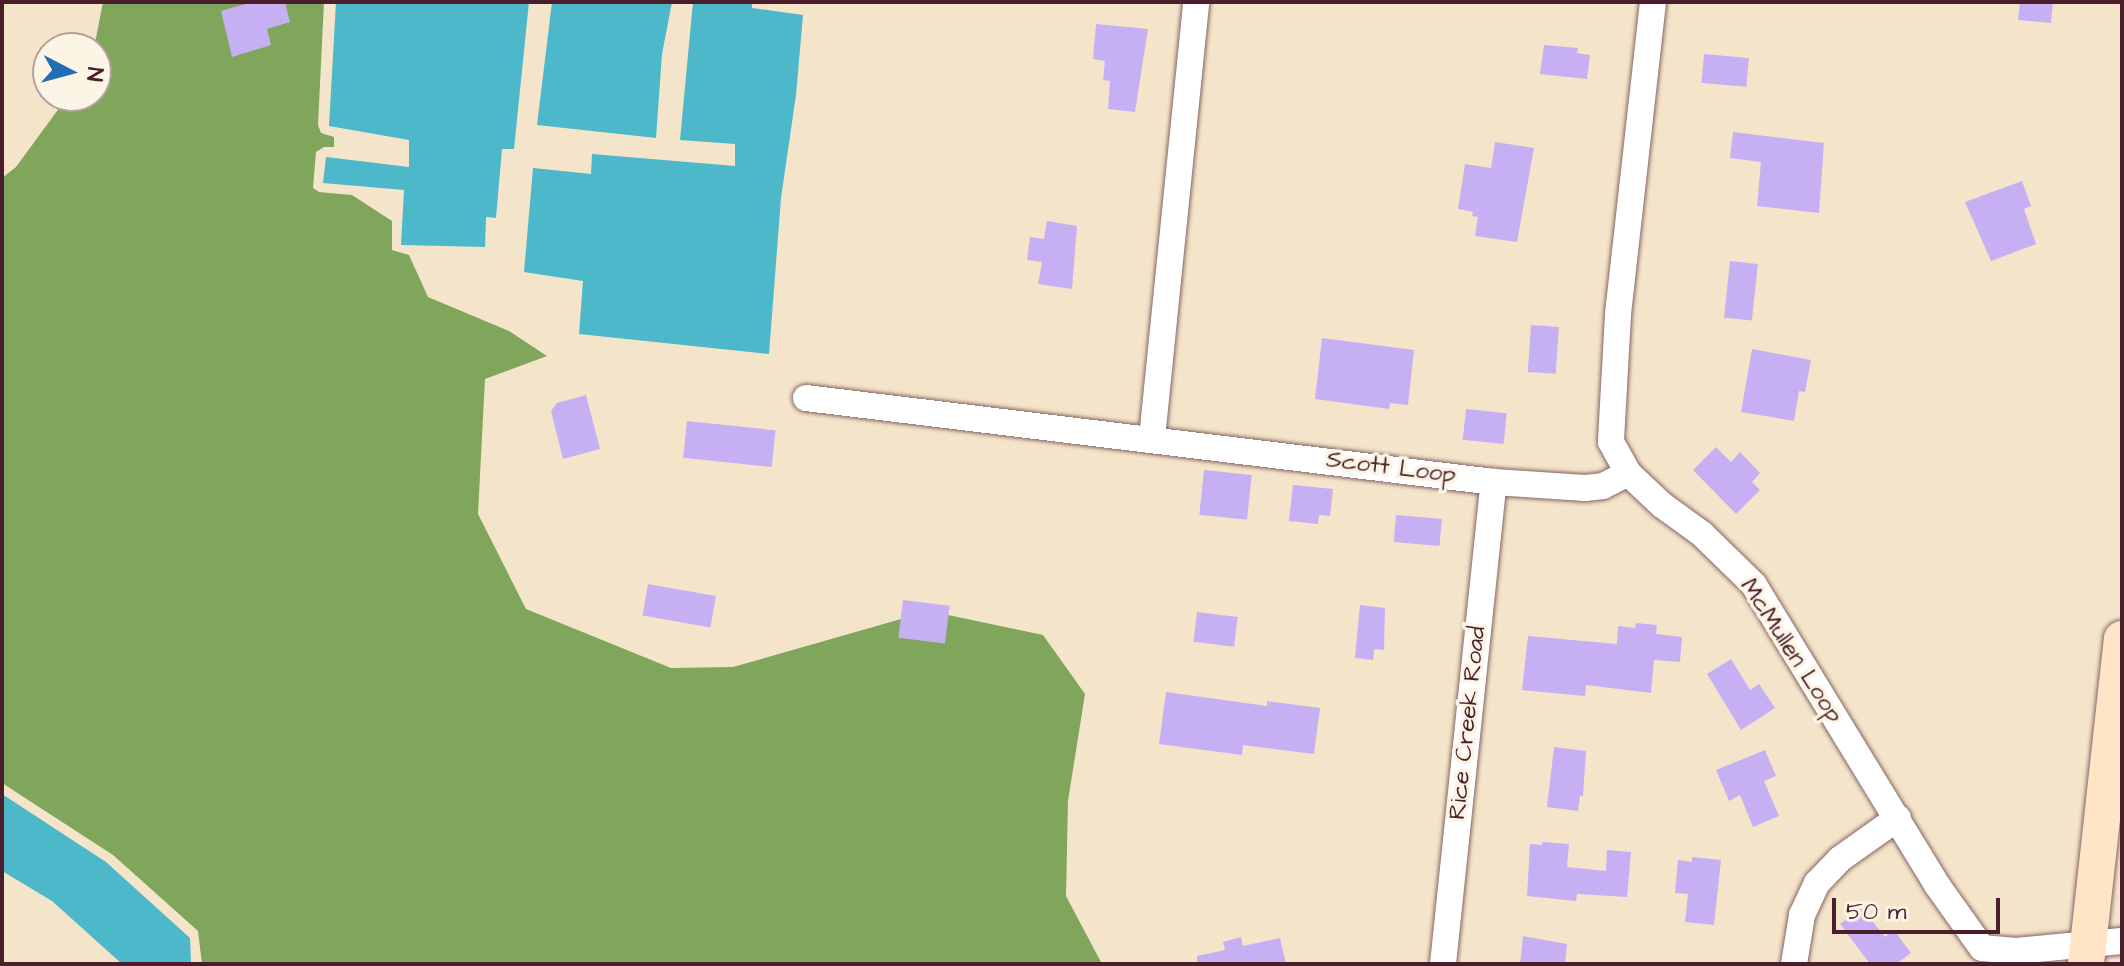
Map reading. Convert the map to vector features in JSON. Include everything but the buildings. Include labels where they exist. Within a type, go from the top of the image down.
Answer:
[{"type":"street","points":[[1152,438],[1196,2]]},
{"type":"street","name":"McMullen Loop","points":[[1653,2],[1618,315],[1611,442],[1628,473],[1662,505],[1702,534],[1754,585],[1937,885],[1982,948],[2016,951],[2099,949]]},
{"type":"street","name":"Scott Loop","points":[[806,398],[1494,482],[1585,488],[1603,486],[1628,473]]},
{"type":"street","name":"Rice Creek Road","points":[[1443,964],[1494,482]]},
{"type":"street","points":[[2099,949],[2122,639]]},
{"type":"street","points":[[1794,964],[1802,915],[1817,883],[1840,859],[1898,818]]},
{"type":"green space","points":[[103,2],[324,2],[318,125],[321,133],[334,137],[334,147],[324,147],[316,152],[313,188],[319,192],[352,195],[392,221],[392,250],[409,255],[428,297],[509,331],[547,356],[485,379],[478,514],[526,609],[671,668],[733,667],[929,611],[1043,635],[1085,694],[1068,801],[1066,896],[1102,964],[202,964],[198,931],[113,855],[2,783],[2,178],[16,167],[56,112],[112,112],[112,32],[97,32]]},
{"type":"water","points":[[336,2],[529,2],[514,149],[502,149],[496,218],[486,217],[485,247],[401,245],[404,190],[323,183],[326,157],[409,167],[409,140],[329,126]]},
{"type":"water","points":[[552,2],[672,2],[662,54],[656,138],[537,125]]},
{"type":"water","points":[[693,2],[752,2],[752,8],[803,15],[796,95],[781,198],[769,354],[579,334],[583,281],[524,272],[533,168],[591,174],[592,154],[735,166],[735,144],[680,140]]},
{"type":"water","points":[[2,794],[106,862],[190,938],[191,964],[122,964],[52,901],[2,871]]}]
